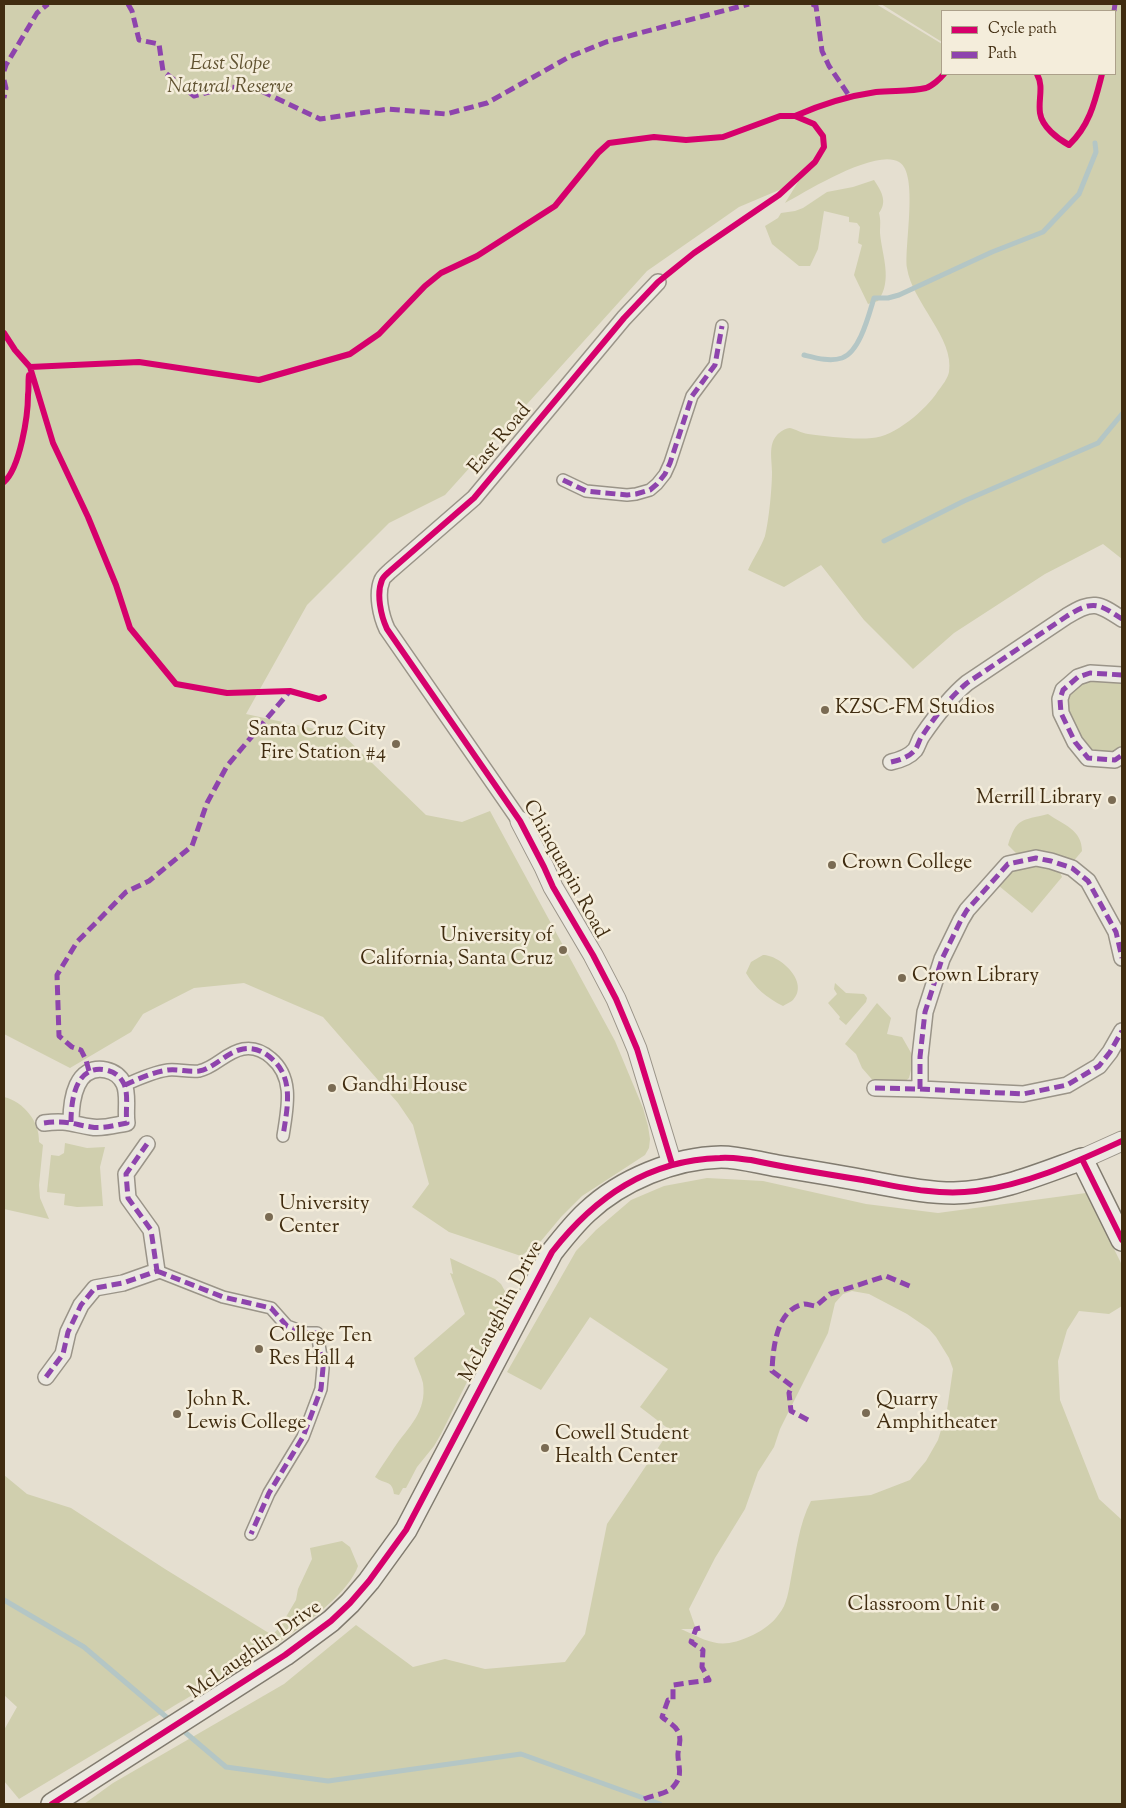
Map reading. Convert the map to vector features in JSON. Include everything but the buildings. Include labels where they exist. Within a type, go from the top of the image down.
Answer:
[{"type":"main road","name":"McLaughlin Drive","points":[[52,1804],[246,1681],[311,1637],[331,1622],[369,1581],[402,1536],[552,1252],[568,1231],[606,1196],[630,1182],[672,1164],[721,1158],[751,1160],[903,1188],[954,1193],[1013,1184],[1082,1159]]},
{"type":"main road","points":[[1082,1159],[1122,1240]]},
{"type":"street","name":"East Road","points":[[382,616],[380,593],[382,580],[474,498],[624,318],[658,282]]},
{"type":"street","points":[[563,480],[586,491],[627,495],[650,490],[657,484],[665,474],[670,463],[692,396],[715,365],[722,326]]},
{"type":"street","points":[[891,762],[901,760],[914,750],[920,738],[955,693],[967,683],[1083,606],[1091,604],[1105,608],[1122,619]]},
{"type":"street","name":"Chinquapin Road","points":[[382,616],[400,651],[520,821],[553,887],[593,955],[616,999],[637,1049],[672,1164]]},
{"type":"street","points":[[1122,675],[1090,673],[1078,677],[1063,690],[1060,699],[1062,713],[1075,742],[1088,758],[1115,760],[1122,755]]},
{"type":"street","points":[[920,1089],[920,1057],[925,1012],[942,959],[967,910],[1008,864],[1036,858],[1051,860],[1072,868],[1088,881],[1116,932],[1122,958]]},
{"type":"street","points":[[875,1088],[1024,1094],[1067,1085],[1099,1066],[1110,1052],[1122,1031]]},
{"type":"street","points":[[125,1086],[143,1077],[169,1070],[200,1071],[233,1052],[244,1049],[262,1051],[277,1062],[284,1073],[288,1087],[283,1136]]},
{"type":"street","points":[[44,1124],[71,1122],[92,1128],[126,1123],[125,1086],[120,1077],[113,1072],[98,1069],[89,1071],[81,1076],[77,1084],[71,1122]]},
{"type":"street","name":"McLaughlin Drive","points":[[1082,1159],[1122,1141]]},
{"type":"street","points":[[147,1144],[126,1174],[128,1198],[151,1230],[157,1271]]},
{"type":"street","points":[[46,1377],[63,1354],[68,1332],[81,1305],[95,1288],[130,1281],[157,1271],[223,1297],[271,1308],[287,1326],[306,1333],[318,1333],[323,1368],[321,1389],[303,1437],[269,1493],[251,1534]]},
{"type":"green space","name":"East Slope Natural Reserve","points":[[4,4],[876,4],[941,43],[941,75],[1116,75],[1116,10],[941,10],[941,41],[881,4],[1122,4],[1122,559],[1103,544],[1045,574],[954,633],[913,669],[864,620],[821,565],[784,587],[748,570],[765,536],[772,472],[771,448],[777,435],[784,429],[790,428],[808,434],[840,438],[872,438],[890,433],[909,421],[926,406],[945,382],[949,372],[949,359],[946,347],[910,281],[907,268],[910,195],[905,169],[899,162],[888,159],[875,161],[842,173],[785,203],[798,182],[739,207],[647,271],[445,495],[389,523],[307,605],[246,714],[343,735],[426,815],[462,822],[490,811],[615,1041],[643,1108],[648,1126],[650,1139],[649,1148],[645,1155],[582,1196],[541,1241],[521,1256],[449,1232],[412,1207],[429,1184],[413,1125],[398,1103],[323,1017],[244,983],[194,988],[143,1014],[131,1032],[70,1068],[4,1034]]},
{"type":"green space","points":[[874,180],[883,200],[882,209],[879,213],[886,276],[885,285],[878,301],[868,304],[854,275],[862,245],[858,243],[860,227],[857,223],[849,222],[849,217],[824,211],[818,249],[810,266],[799,266],[772,244],[765,226],[778,218],[781,213],[803,208],[827,192],[853,187]]},
{"type":"green space","points":[[1083,678],[1122,680],[1122,750],[1111,756],[1088,751],[1066,711],[1065,700]]},
{"type":"green space","points":[[1048,814],[1071,829],[1079,838],[1082,851],[1072,863],[1035,852],[1017,854],[1008,845],[1017,825],[1026,820]]},
{"type":"green space","points":[[1027,864],[1058,868],[1062,877],[1032,913],[999,886],[1013,870]]},
{"type":"green space","points":[[763,955],[770,956],[784,964],[791,971],[798,985],[797,993],[793,1000],[783,1006],[762,992],[746,973],[751,962]]},
{"type":"green space","points":[[835,983],[846,993],[864,994],[867,998],[866,1002],[846,1025],[839,1019],[840,1017],[828,1003],[837,994],[834,989]]},
{"type":"green space","points":[[877,1003],[891,1018],[887,1034],[902,1037],[914,1058],[909,1078],[901,1085],[876,1084],[862,1068],[856,1054],[845,1044]]},
{"type":"green space","points":[[4,1097],[24,1108],[37,1127],[39,1142],[43,1145],[39,1185],[40,1198],[49,1219],[4,1209]]},
{"type":"green space","points":[[65,1143],[87,1148],[105,1147],[100,1167],[103,1206],[77,1207],[64,1205],[65,1194],[47,1192],[51,1155],[59,1156],[64,1153]]},
{"type":"green space","points":[[707,1178],[763,1181],[866,1204],[938,1213],[1086,1193],[1122,1265],[1122,1306],[1109,1314],[1079,1311],[1067,1330],[1058,1361],[1060,1400],[1099,1499],[1122,1520],[1121,1804],[84,1804],[113,1783],[284,1684],[356,1625],[413,1667],[445,1659],[485,1669],[565,1662],[585,1634],[607,1524],[670,1430],[640,1407],[668,1369],[590,1317],[541,1390],[507,1372],[576,1251],[596,1230],[631,1200],[664,1186]],"holes":[[[852,1291],[869,1294],[907,1314],[929,1329],[949,1358],[953,1369],[947,1410],[938,1440],[926,1461],[910,1480],[871,1495],[811,1501],[796,1548],[786,1602],[777,1617],[767,1626],[742,1640],[724,1643],[709,1641],[681,1629],[696,1629],[689,1609],[715,1558],[745,1509],[758,1472],[774,1447],[780,1429],[828,1333],[835,1303],[843,1294]]]},
{"type":"green space","points":[[450,1258],[495,1279],[501,1284],[506,1293],[502,1312],[434,1446],[417,1467],[406,1488],[403,1488],[399,1495],[394,1494],[390,1484],[375,1477],[420,1411],[424,1393],[423,1383],[414,1358],[465,1314],[450,1273],[453,1274]]},
{"type":"green space","points":[[4,1475],[27,1494],[71,1508],[272,1635],[280,1627],[296,1600],[298,1589],[312,1559],[310,1548],[342,1541],[350,1547],[358,1566],[347,1585],[328,1605],[274,1645],[19,1799],[4,1781],[4,1730],[17,1707],[4,1695]]},
{"type":"waterway","points":[[804,355],[828,360],[842,358],[859,341],[874,298],[888,298],[899,295],[992,252],[1043,232],[1079,194],[1096,152],[1095,143]]},
{"type":"waterway","points":[[884,541],[964,501],[1098,443],[1122,414]]},
{"type":"waterway","points":[[4,1600],[84,1647],[171,1721]]},
{"type":"waterway","points":[[180,1728],[226,1767],[328,1781],[521,1754],[660,1804]]},
{"type":"marked path","points":[[4,71],[37,13],[48,4]]},
{"type":"marked path","points":[[128,4],[132,11],[139,40],[159,44],[163,71],[194,96],[228,87],[257,89],[320,119],[388,109],[446,114],[487,103],[569,57],[606,42],[749,4]]},
{"type":"marked path","points":[[812,4],[816,6],[822,51],[829,66],[850,97]]},
{"type":"marked path","points":[[1114,10],[1115,4]]},
{"type":"marked path","points":[[4,80],[6,88],[4,98]]},
{"type":"marked path","points":[[563,480],[586,491],[627,495],[650,490],[657,484],[665,474],[670,463],[692,396],[715,365],[722,326]]},
{"type":"marked path","points":[[891,762],[904,758],[915,750],[937,715],[967,683],[1067,616],[1083,607],[1095,606],[1101,607],[1122,619]]},
{"type":"marked path","points":[[1122,675],[1090,673],[1078,677],[1063,690],[1060,699],[1061,713],[1075,742],[1088,758],[1115,760],[1122,755]]},
{"type":"marked path","points":[[89,1071],[81,1050],[72,1047],[59,1036],[57,975],[77,942],[126,892],[149,881],[192,846],[207,803],[227,766],[290,691]]},
{"type":"marked path","points":[[920,1089],[920,1057],[925,1012],[942,959],[967,910],[1008,864],[1036,858],[1051,861],[1072,868],[1088,881],[1116,932],[1122,958]]},
{"type":"marked path","points":[[875,1088],[1023,1094],[1067,1085],[1099,1066],[1110,1052],[1122,1031]]},
{"type":"marked path","points":[[125,1085],[162,1071],[199,1071],[210,1067],[237,1051],[247,1049],[258,1050],[279,1066],[284,1075],[288,1094],[283,1136]]},
{"type":"marked path","points":[[44,1123],[64,1122],[100,1128],[127,1123],[125,1088],[115,1073],[106,1070],[96,1070],[88,1072],[82,1078],[74,1094],[71,1122]]},
{"type":"marked path","points":[[46,1377],[63,1354],[68,1332],[81,1305],[95,1288],[123,1283],[157,1271],[151,1230],[128,1198],[126,1174],[147,1144]]},
{"type":"marked path","points":[[157,1271],[223,1297],[271,1308],[287,1326],[306,1333],[317,1333],[323,1368],[321,1389],[303,1437],[269,1493],[251,1534]]},
{"type":"marked path","points":[[808,1420],[791,1411],[789,1393],[792,1386],[772,1371],[775,1341],[787,1313],[795,1307],[804,1304],[816,1306],[830,1294],[886,1276],[914,1288]]},
{"type":"marked path","points":[[644,1799],[667,1791],[673,1787],[678,1779],[680,1772],[678,1754],[680,1737],[672,1724],[662,1717],[668,1700],[673,1700],[673,1685],[709,1680],[702,1667],[703,1650],[691,1642],[696,1629],[704,1627]]},
{"type":"cycle path","points":[[795,116],[855,96],[876,92],[926,88],[943,75]]},
{"type":"cycle path","points":[[1037,75],[1040,84],[1041,118],[1051,132],[1069,145],[1087,121],[1102,75]]},
{"type":"cycle path","points":[[30,367],[139,362],[259,380],[350,354],[379,334],[425,286],[441,273],[477,256],[555,206],[598,153],[609,143],[654,137],[686,140],[723,137],[780,116],[795,116],[814,124],[823,136],[824,147],[815,162],[779,195],[694,253],[658,282],[624,318],[474,498],[386,575],[382,580],[379,592],[381,611],[387,629],[520,821],[553,887],[593,955],[616,999],[637,1049],[672,1164]]},
{"type":"cycle path","points":[[4,333],[15,350],[30,367],[53,443],[88,517],[116,585],[130,628],[176,684],[227,693],[290,691],[319,699],[324,697]]},
{"type":"cycle path","points":[[4,482],[10,475],[19,454],[28,404],[29,375]]},
{"type":"cycle path","points":[[52,1804],[285,1655],[331,1621],[350,1603],[369,1581],[406,1530],[552,1252],[586,1214],[625,1185],[669,1166],[694,1160],[728,1158],[751,1160],[933,1192],[976,1191],[1014,1184],[1032,1178],[1122,1141]]},
{"type":"cycle path","points":[[1082,1159],[1122,1240]]},
{"type":"place","name":"KZSC-FM Studios","points":[[825,710]]},
{"type":"place","name":"Santa Cruz City Fire Station #4","points":[[396,744]]},
{"type":"place","name":"Merrill Library","points":[[1112,800]]},
{"type":"place","name":"Crown College","points":[[832,865]]},
{"type":"place","name":"University of California, Santa Cruz","points":[[563,950]]},
{"type":"place","name":"Crown Library","points":[[902,978]]},
{"type":"place","name":"Gandhi House","points":[[332,1088]]},
{"type":"place","name":"University Center","points":[[269,1217]]},
{"type":"place","name":"College Ten Res Hall 4","points":[[259,1349]]},
{"type":"place","name":"Quarry Amphitheater","points":[[866,1413]]},
{"type":"place","name":"John R. Lewis College","points":[[177,1414]]},
{"type":"place","name":"Cowell Student Health Center","points":[[545,1448]]},
{"type":"place","name":"Classroom Unit","points":[[995,1607]]}]
